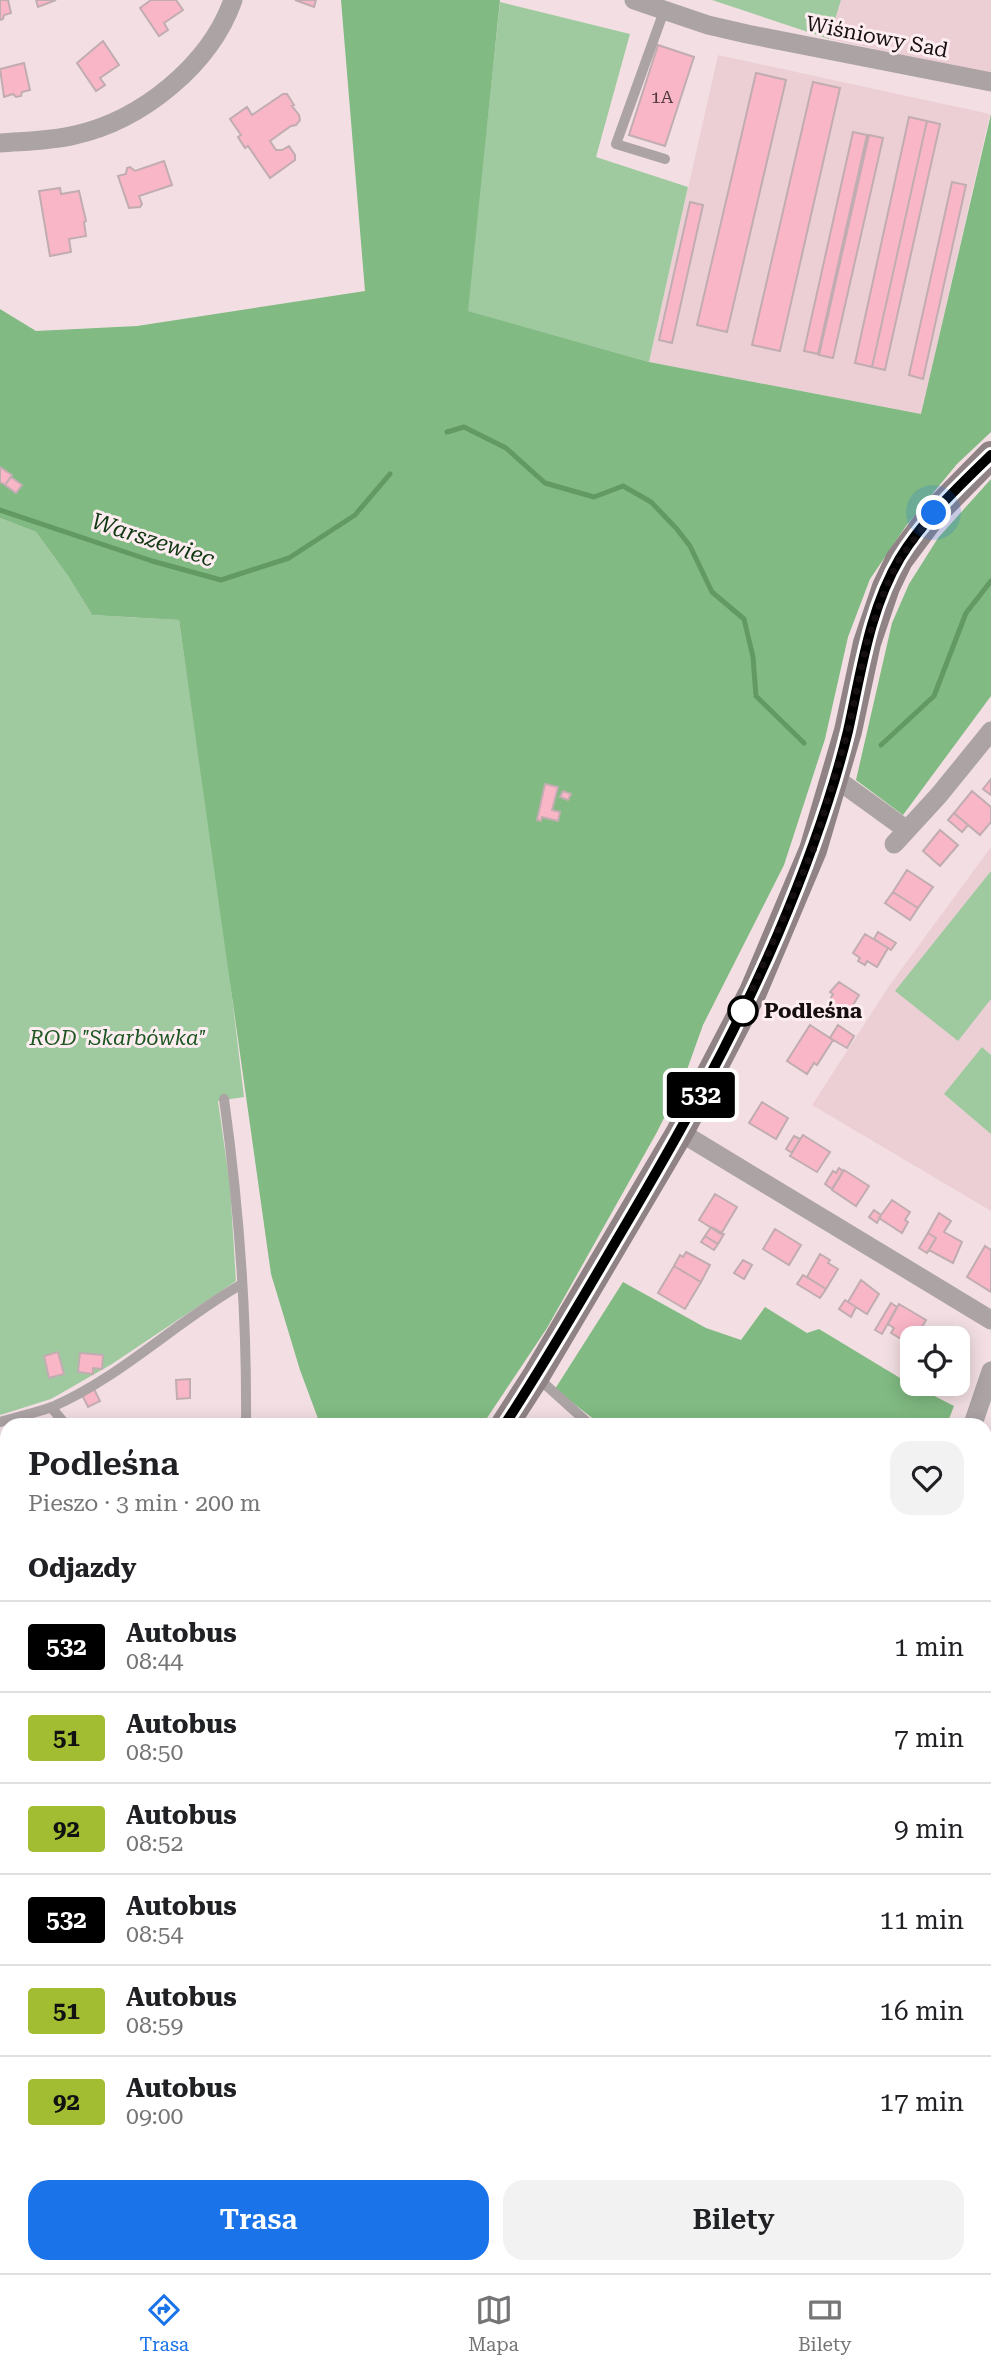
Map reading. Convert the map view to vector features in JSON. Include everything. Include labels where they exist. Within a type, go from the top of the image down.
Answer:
[{"type":"street","points":[[0,143],[73,136],[126,116],[168,87],[194,63],[213,39],[233,0]]},
{"type":"street","name":"Wiśniowy Sad","points":[[634,0],[747,34],[991,82]]},
{"type":"street","points":[[509,1418],[537,1376],[680,1132],[753,992],[813,850],[835,778],[867,642],[886,587],[899,560],[914,538],[961,484],[991,455]]},
{"type":"street","points":[[835,778],[901,837],[991,731]]},
{"type":"street","points":[[680,1132],[991,1320]]},
{"type":"street","points":[[975,1418],[991,1371]]},
{"type":"lane","points":[[664,11],[616,144],[665,159]]},
{"type":"lane","points":[[224,1099],[236,1184],[246,1418]]},
{"type":"lane","points":[[14,1418],[51,1407],[102,1380],[220,1296],[242,1284]]},
{"type":"lane","points":[[537,1376],[582,1418]]},
{"type":"lane","points":[[51,1407],[60,1418]]},
{"type":"shaded area","points":[[841,0],[991,0],[991,74],[829,39]]},
{"type":"shaded area","points":[[718,55],[990,114],[921,414],[649,362]]},
{"type":"shaded area","points":[[991,847],[991,1211],[812,1105],[889,986]]},
{"type":"green space","points":[[341,0],[500,0],[468,311],[649,362],[921,414],[991,114],[991,432],[957,464],[906,526],[870,579],[848,637],[825,739],[784,865],[703,1025],[684,1078],[657,1132],[547,1328],[487,1418],[318,1418],[271,1274],[179,620],[92,615],[36,532],[0,518],[0,309],[36,331],[137,326],[365,291]]},
{"type":"green space","points":[[712,0],[841,0],[829,39]]},
{"type":"green space","points":[[500,2],[630,34],[596,157],[688,187],[649,362],[467,311]]},
{"type":"green space","points":[[991,479],[991,696],[903,815],[856,780],[892,623],[909,584],[938,538]]},
{"type":"green space","name":"ROD \"Skarbówka\"","points":[[0,518],[36,532],[92,615],[179,620],[227,955],[244,1097],[218,1101],[230,1186],[236,1281],[112,1364],[51,1399],[0,1415]]},
{"type":"green space","points":[[991,871],[991,999],[958,1041],[895,991]]},
{"type":"green space","points":[[982,1047],[991,1055],[991,1134],[944,1094]]},
{"type":"green space","points":[[623,1282],[706,1328],[741,1340],[765,1307],[807,1333],[819,1329],[900,1378],[900,1396],[934,1396],[954,1406],[949,1418],[592,1418],[555,1389]]},
{"type":"building","points":[[0,0],[8,0],[11,13],[0,20]]},
{"type":"building","points":[[36,0],[56,0],[38,7]]},
{"type":"building","points":[[151,0],[176,0],[183,10],[164,23],[168,30],[159,36],[140,8]]},
{"type":"building","points":[[295,0],[316,0],[314,7]]},
{"type":"building","points":[[103,41],[119,65],[100,78],[105,85],[96,91],[77,63]]},
{"type":"building","points":[[658,45],[694,57],[665,146],[629,135]]},
{"type":"building","points":[[24,63],[30,90],[22,92],[21,96],[16,97],[13,94],[4,97],[0,69]]},
{"type":"building","points":[[756,73],[786,80],[727,332],[697,325]]},
{"type":"building","points":[[813,82],[840,88],[780,351],[752,345]]},
{"type":"building","points":[[287,94],[300,120],[270,141],[276,150],[289,146],[295,160],[270,178],[248,146],[245,148],[238,137],[241,135],[230,119],[247,107],[252,115]]},
{"type":"building","points":[[909,117],[927,121],[872,367],[855,363]]},
{"type":"building","points":[[927,121],[940,124],[885,370],[872,367]]},
{"type":"building","points":[[853,132],[867,135],[818,354],[804,351]]},
{"type":"building","points":[[869,135],[883,138],[833,358],[819,355]]},
{"type":"building","points":[[164,161],[172,185],[139,196],[142,204],[140,207],[129,208],[118,176],[126,174],[127,168],[130,167],[135,171]]},
{"type":"building","points":[[952,182],[966,185],[923,379],[909,375]]},
{"type":"building","points":[[60,188],[61,194],[79,191],[86,221],[86,236],[69,239],[71,252],[50,256],[39,191]]},
{"type":"building","points":[[690,202],[703,205],[672,343],[659,340]]},
{"type":"building","points":[[0,467],[12,475],[5,485],[0,482]]},
{"type":"building","points":[[11,477],[22,485],[16,493],[5,485]]},
{"type":"building","points":[[991,779],[991,795],[983,789]]},
{"type":"building","points":[[545,784],[558,787],[552,810],[560,812],[558,821],[542,817],[541,821],[537,820]]},
{"type":"building","points":[[563,791],[571,794],[568,800],[560,797]]},
{"type":"building","points":[[972,791],[991,807],[991,822],[980,835],[954,813]]},
{"type":"building","points":[[954,813],[968,825],[962,832],[948,820]]},
{"type":"building","points":[[940,830],[958,845],[940,866],[923,851]]},
{"type":"building","points":[[907,870],[933,887],[918,908],[893,892]]},
{"type":"building","points":[[893,892],[918,908],[910,920],[885,903]]},
{"type":"building","points":[[878,932],[896,943],[891,950],[874,939]]},
{"type":"building","points":[[865,934],[888,948],[877,967],[867,961],[865,965],[858,961],[860,958],[853,953]]},
{"type":"building","points":[[839,982],[859,995],[847,1015],[828,1003],[833,994],[830,992]]},
{"type":"building","points":[[810,1025],[833,1040],[817,1065],[814,1063],[807,1074],[787,1061]]},
{"type":"building","points":[[838,1025],[854,1036],[847,1048],[830,1038]]},
{"type":"building","points":[[762,1102],[788,1118],[776,1139],[749,1123]]},
{"type":"building","points":[[803,1135],[830,1152],[817,1172],[790,1156]]},
{"type":"building","points":[[794,1136],[800,1139],[792,1153],[786,1149]]},
{"type":"building","points":[[839,1168],[843,1171],[832,1189],[825,1184],[833,1171],[836,1173]]},
{"type":"building","points":[[844,1170],[869,1186],[856,1206],[832,1190]]},
{"type":"building","points":[[715,1194],[737,1207],[721,1234],[699,1220]]},
{"type":"building","points":[[892,1200],[910,1212],[902,1233],[879,1218]]},
{"type":"building","points":[[874,1210],[881,1215],[877,1223],[869,1217]]},
{"type":"building","points":[[939,1213],[951,1221],[944,1232],[962,1242],[953,1263],[929,1250],[936,1238],[928,1233]]},
{"type":"building","points":[[711,1227],[724,1234],[718,1244],[705,1236]]},
{"type":"building","points":[[775,1229],[801,1245],[789,1265],[763,1249]]},
{"type":"building","points":[[928,1233],[936,1238],[927,1253],[919,1248]]},
{"type":"building","points":[[705,1236],[718,1244],[714,1250],[701,1242]]},
{"type":"building","points":[[985,1246],[991,1250],[991,1292],[967,1277]]},
{"type":"building","points":[[686,1252],[710,1265],[701,1282],[674,1266],[680,1255],[683,1257]]},
{"type":"building","points":[[820,1254],[838,1269],[826,1289],[807,1277]]},
{"type":"building","points":[[743,1260],[752,1265],[744,1279],[734,1273]]},
{"type":"building","points":[[674,1266],[701,1282],[685,1309],[658,1293]]},
{"type":"building","points":[[803,1275],[826,1289],[820,1298],[797,1284]]},
{"type":"building","points":[[861,1280],[879,1294],[867,1314],[848,1302]]},
{"type":"building","points":[[845,1300],[856,1307],[851,1317],[839,1309]]},
{"type":"building","points":[[891,1303],[897,1307],[882,1334],[875,1330]]},
{"type":"building","points":[[899,1304],[926,1320],[923,1326],[900,1326],[900,1338],[891,1333],[894,1328],[888,1324]]},
{"type":"building","points":[[58,1352],[64,1374],[49,1378],[44,1356]]},
{"type":"building","points":[[80,1353],[103,1355],[102,1369],[93,1368],[93,1374],[78,1372]]},
{"type":"building","points":[[190,1379],[190,1398],[177,1399],[176,1380]]},
{"type":"building","points":[[94,1389],[100,1401],[88,1407],[82,1395]]},
{"type":"waterway","name":"Warszewiec","points":[[447,432],[464,427],[506,448],[545,483],[594,497],[623,486],[651,502],[690,546],[712,592],[744,619],[753,657],[756,696],[804,743]]},
{"type":"waterway","name":"Warszewiec","points":[[0,510],[152,561],[221,580],[289,558],[355,515],[390,474]]},
{"type":"waterway","name":"Warszewiec","points":[[881,745],[934,696],[966,613],[991,581]]},
{"type":"bus line","name":"532","points":[[509,1418],[537,1376],[690,1115],[753,992],[813,850],[848,731],[867,642],[886,587],[899,560],[934,513],[991,455]]},
{"type":"place","name":"Podleśna","points":[[743,1011]]},
{"type":"route","points":[[743,1011],[813,850],[848,731],[867,642],[886,587],[899,560],[934,513]]}]
